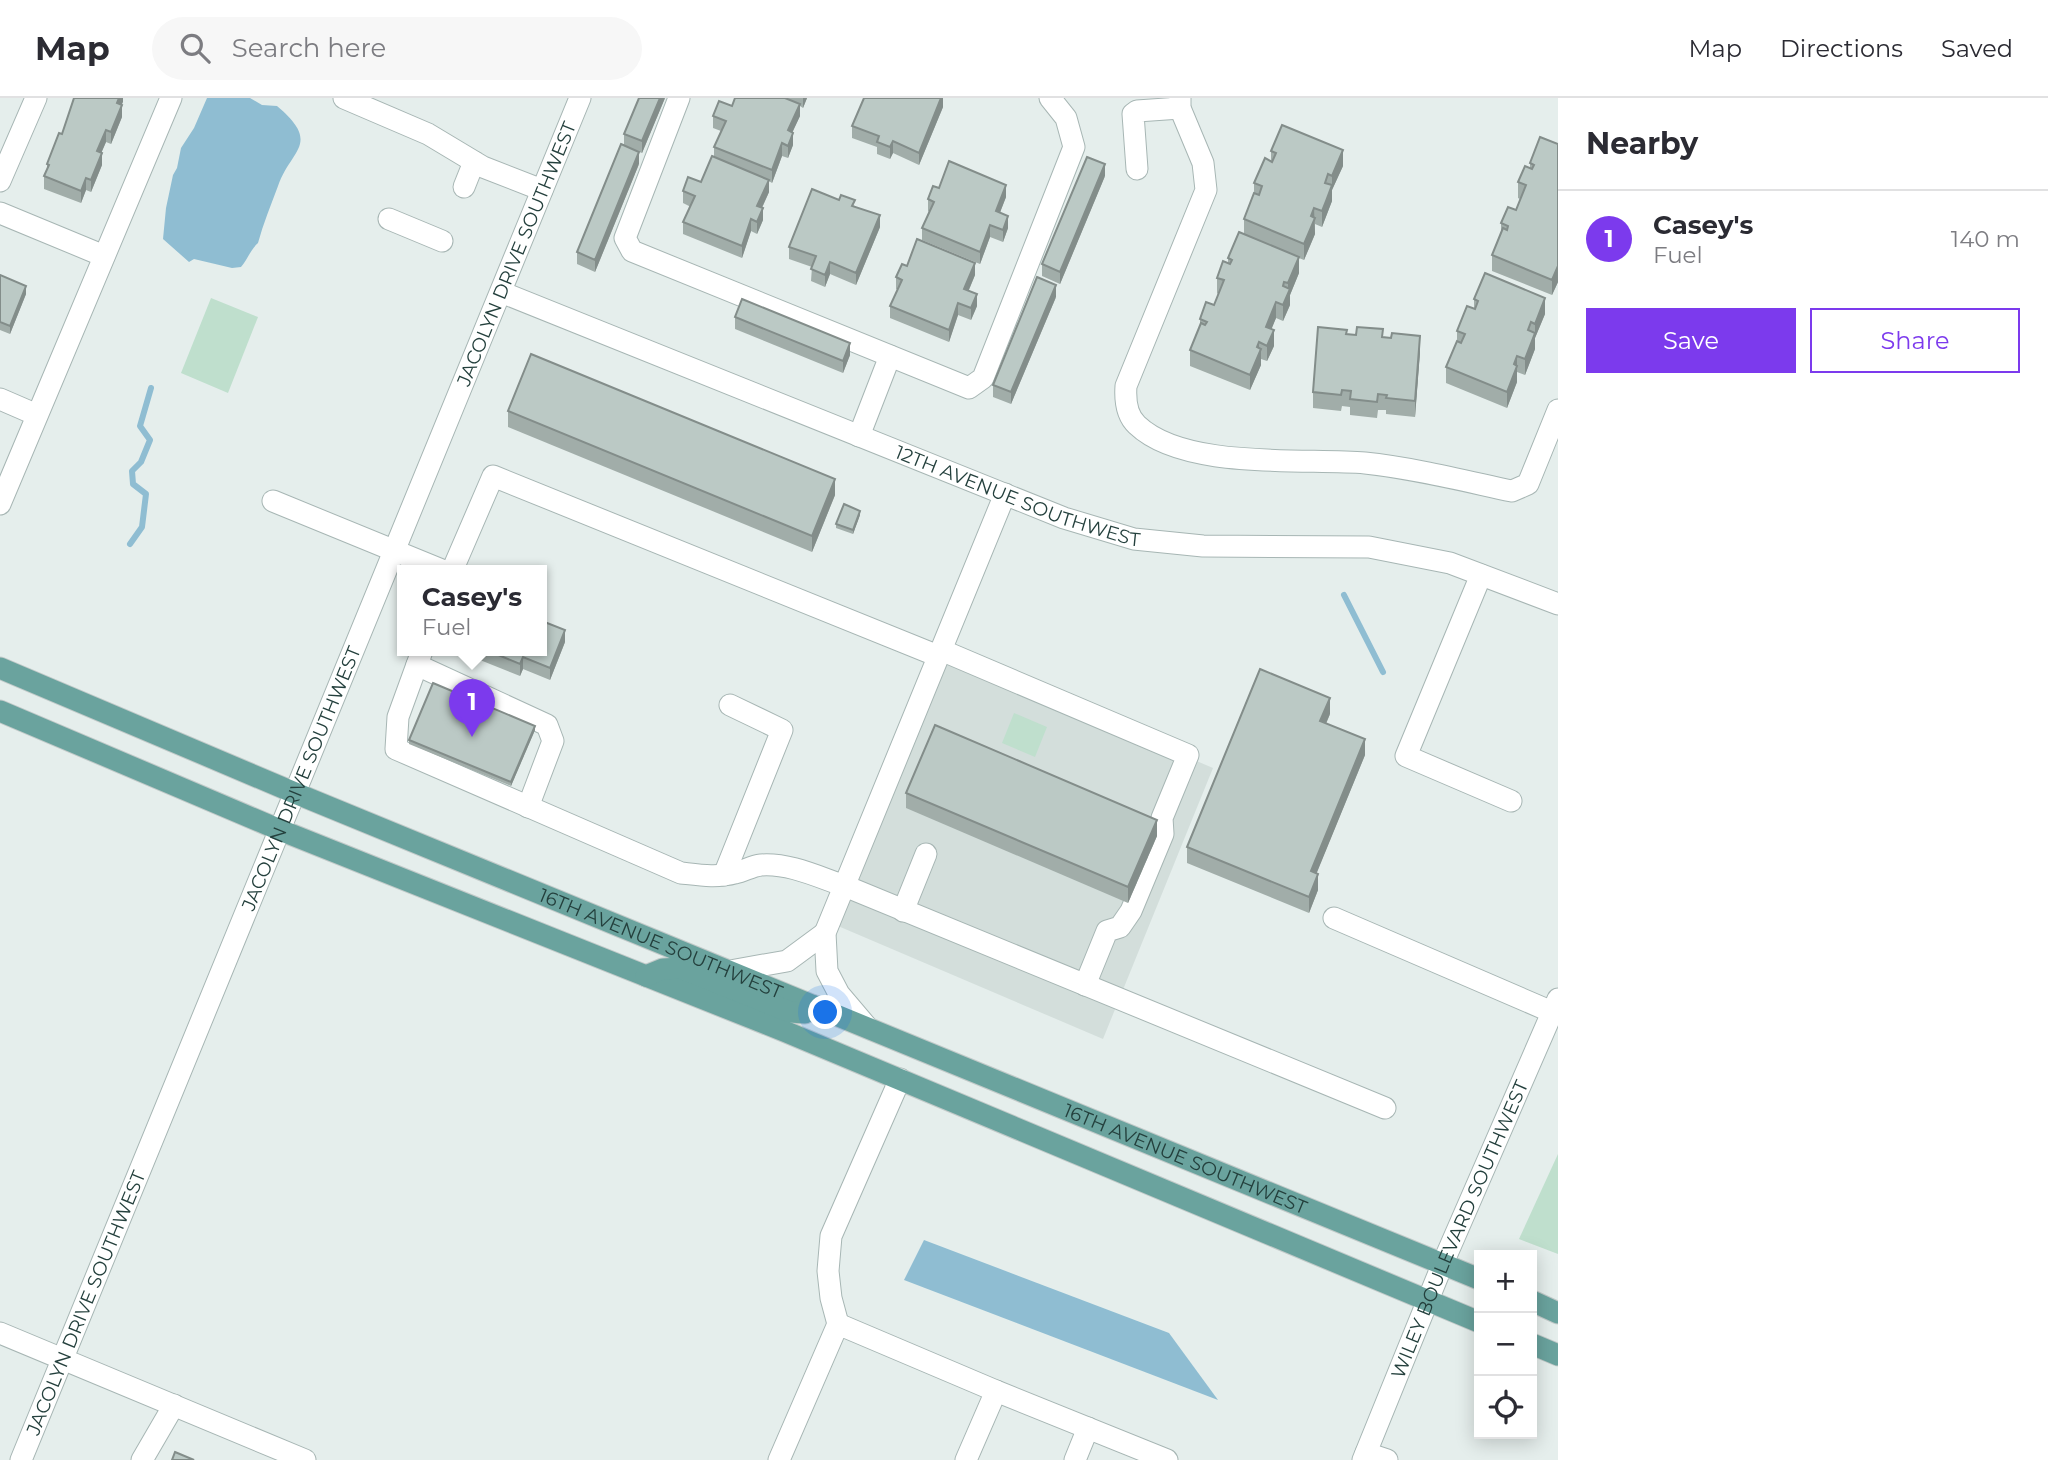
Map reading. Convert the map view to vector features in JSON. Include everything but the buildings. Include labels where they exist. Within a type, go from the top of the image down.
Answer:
[{"type":"main road","name":"16TH AVENUE SOUTHWEST","points":[[0,668],[295,793],[1474,1277]]},
{"type":"main road","name":"16TH AVENUE SOUTHWEST","points":[[0,711],[280,830],[900,1079],[1474,1320]]},
{"type":"main road","points":[[646,976],[663,969],[681,968],[790,1012],[805,1013],[815,1006]]},
{"type":"main road","points":[[1537,1303],[1558,1313]]},
{"type":"main road","points":[[1537,1346],[1558,1355]]},
{"type":"street","points":[[0,181],[36,98]]},
{"type":"street","points":[[0,504],[171,98]]},
{"type":"street","points":[[344,98],[428,134],[474,162],[542,190]]},
{"type":"street","name":"JACOLYN DRIVE SOUTHWEST","points":[[21,1460],[580,98]]},
{"type":"street","points":[[679,98],[625,238],[632,251],[969,388],[983,378],[1074,147],[1066,118],[1049,98]]},
{"type":"street","points":[[1137,169],[1133,114],[1180,103],[1202,163],[1206,190],[1126,386],[1125,404],[1136,425],[1157,438],[1198,455],[1367,464],[1512,491],[1528,484],[1558,410]]},
{"type":"street","points":[[464,187],[474,162]]},
{"type":"street","points":[[0,213],[104,256]]},
{"type":"street","points":[[389,219],[442,241]]},
{"type":"street","name":"12TH AVENUE SOUTHWEST","points":[[501,292],[1064,518],[1134,539],[1203,546],[1369,547],[1450,563],[1558,604]]},
{"type":"street","points":[[859,436],[890,356]]},
{"type":"street","points":[[0,399],[37,415]]},
{"type":"street","points":[[455,565],[493,476],[940,653],[1188,755],[1162,818],[1163,834],[1131,911],[1120,927],[1107,931],[1085,985]]},
{"type":"street","points":[[867,1027],[839,994],[827,971],[825,933],[1004,494]]},
{"type":"street","points":[[273,501],[430,565]]},
{"type":"street","points":[[1481,575],[1404,755],[1511,801]]},
{"type":"street","points":[[528,807],[553,741],[547,725],[419,658],[398,717],[396,749],[528,807],[681,873],[724,875],[759,865],[777,865],[794,868],[845,886],[1385,1108]]},
{"type":"street","points":[[724,875],[782,730],[730,705]]},
{"type":"street","points":[[903,911],[926,854]]},
{"type":"street","points":[[1334,918],[1555,1006]]},
{"type":"street","points":[[730,971],[787,961],[825,933]]},
{"type":"street","name":"WILEY BOULEVARD SOUTHWEST","points":[[1365,1457],[1443,1263],[1555,1006]]},
{"type":"street","points":[[779,1460],[838,1324],[828,1271],[831,1236],[900,1079]]},
{"type":"street","points":[[838,1324],[1167,1460]]},
{"type":"street","points":[[0,1332],[305,1460]]},
{"type":"street","points":[[966,1460],[996,1391]]},
{"type":"street","points":[[142,1460],[174,1405]]},
{"type":"street","points":[[1075,1460],[1088,1428]]},
{"type":"street","points":[[1365,1457],[1387,1460]]},
{"type":"shaded area","points":[[947,655],[1213,768],[1103,1039],[838,926]]},
{"type":"green space","points":[[211,298],[258,317],[228,393],[181,373]]},
{"type":"green space","points":[[1014,713],[1047,727],[1035,757],[1002,743]]},
{"type":"green space","points":[[1558,1154],[1558,1254],[1519,1239]]},
{"type":"water","points":[[207,98],[250,98],[262,105],[277,106],[298,129],[301,138],[278,186],[258,243],[241,267],[232,268],[194,259],[189,262],[163,239],[166,208],[181,148],[194,128]]},
{"type":"water","points":[[924,1240],[1169,1333],[1218,1400],[904,1280]]},
{"type":"waterway","points":[[130,544],[142,527],[146,494],[133,484],[132,471],[141,462],[150,440],[140,426],[151,388]]},
{"type":"waterway","points":[[1344,595],[1383,672]]},
{"type":"place","name":"Casey's","points":[[472,737]]}]
